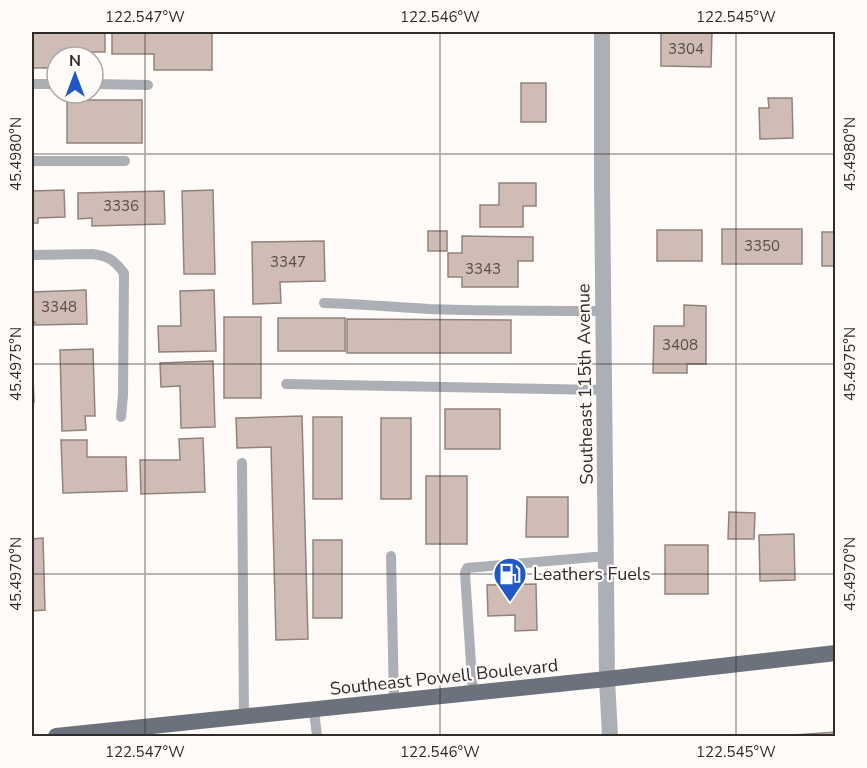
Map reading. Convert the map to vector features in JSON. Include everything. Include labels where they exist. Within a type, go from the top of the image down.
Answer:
[{"type":"main road","name":"Southeast Powell Boulevard","points":[[56,736],[173,731],[244,718],[836,654]]},
{"type":"street","name":"Southeast 115th Avenue","points":[[602,32],[607,680],[610,736]]},
{"type":"lane","points":[[105,84],[148,85]]},
{"type":"lane","points":[[32,161],[125,161]]},
{"type":"lane","points":[[32,255],[102,255],[115,261],[124,273],[121,417]]},
{"type":"lane","points":[[324,303],[431,309],[603,310]]},
{"type":"lane","points":[[286,384],[604,390]]},
{"type":"lane","points":[[242,463],[244,718]]},
{"type":"lane","points":[[392,556],[394,702]]},
{"type":"lane","points":[[473,694],[465,573],[467,568],[606,556]]},
{"type":"lane","points":[[314,711],[317,736]]},
{"type":"building","points":[[32,32],[105,32],[105,45],[45,45],[45,68],[32,68]]},
{"type":"building","points":[[112,32],[212,32],[212,70],[154,70],[154,54],[112,54]]},
{"type":"building","points":[[661,32],[712,32],[711,67],[661,66]]},
{"type":"building","points":[[521,83],[546,83],[546,122],[521,122]]},
{"type":"building","points":[[768,98],[792,98],[793,138],[760,139],[759,108],[769,108]]},
{"type":"building","points":[[105,100],[142,100],[142,143],[67,143],[67,105],[105,105]]},
{"type":"building","points":[[499,183],[536,183],[536,206],[523,206],[523,227],[480,227],[480,205],[499,205]]},
{"type":"building","points":[[64,190],[65,217],[38,218],[38,223],[32,223],[32,191]]},
{"type":"building","points":[[213,190],[215,274],[184,274],[182,191]]},
{"type":"building","points":[[164,191],[165,224],[92,226],[92,218],[78,219],[78,193]]},
{"type":"building","points":[[722,229],[802,229],[802,264],[722,264]]},
{"type":"building","points":[[657,230],[702,230],[702,261],[657,261]]},
{"type":"building","points":[[428,231],[447,231],[447,251],[428,251]]},
{"type":"building","points":[[822,232],[836,232],[836,266],[822,266]]},
{"type":"building","points":[[462,236],[533,237],[533,261],[518,261],[518,287],[462,287],[462,277],[448,277],[448,253],[462,253]]},
{"type":"building","points":[[324,241],[325,281],[280,282],[281,303],[253,304],[252,242]]},
{"type":"building","points":[[86,290],[87,324],[35,325],[35,322],[32,322],[32,292]]},
{"type":"building","points":[[214,290],[216,351],[159,352],[158,326],[181,326],[180,291]]},
{"type":"building","points":[[684,305],[706,306],[706,364],[687,364],[687,373],[653,373],[654,326],[684,326]]},
{"type":"building","points":[[224,317],[261,317],[261,398],[224,398]]},
{"type":"building","points":[[278,318],[345,318],[345,351],[278,351]]},
{"type":"building","points":[[347,319],[511,320],[511,353],[347,353]]},
{"type":"building","points":[[93,349],[95,416],[85,416],[86,430],[62,431],[60,350]]},
{"type":"building","points":[[32,355],[34,402],[32,402]]},
{"type":"building","points":[[213,361],[215,427],[181,428],[180,386],[161,387],[160,363]]},
{"type":"building","points":[[445,409],[500,409],[500,449],[445,449]]},
{"type":"building","points":[[302,416],[308,639],[276,640],[271,447],[237,448],[236,418]]},
{"type":"building","points":[[313,417],[342,417],[342,499],[313,499]]},
{"type":"building","points":[[381,418],[411,418],[411,499],[381,499]]},
{"type":"building","points":[[203,438],[205,492],[141,494],[140,460],[180,460],[179,439]]},
{"type":"building","points":[[61,440],[87,440],[87,457],[126,457],[127,491],[63,493]]},
{"type":"building","points":[[426,476],[467,476],[467,544],[426,544]]},
{"type":"building","points":[[527,497],[568,497],[568,537],[526,537]]},
{"type":"building","points":[[729,512],[755,513],[754,539],[728,539]]},
{"type":"building","points":[[794,534],[795,580],[760,581],[759,535]]},
{"type":"building","points":[[43,538],[45,610],[32,611],[32,539]]},
{"type":"building","points":[[313,540],[342,540],[342,618],[313,618]]},
{"type":"building","points":[[665,545],[708,545],[708,594],[665,594]]},
{"type":"building","points":[[536,584],[537,630],[515,631],[515,615],[488,616],[487,585]]},
{"type":"building","points":[[836,732],[836,736],[794,736],[794,735]]},
{"type":"place","name":"Leathers Fuels","points":[[510,603]]}]
